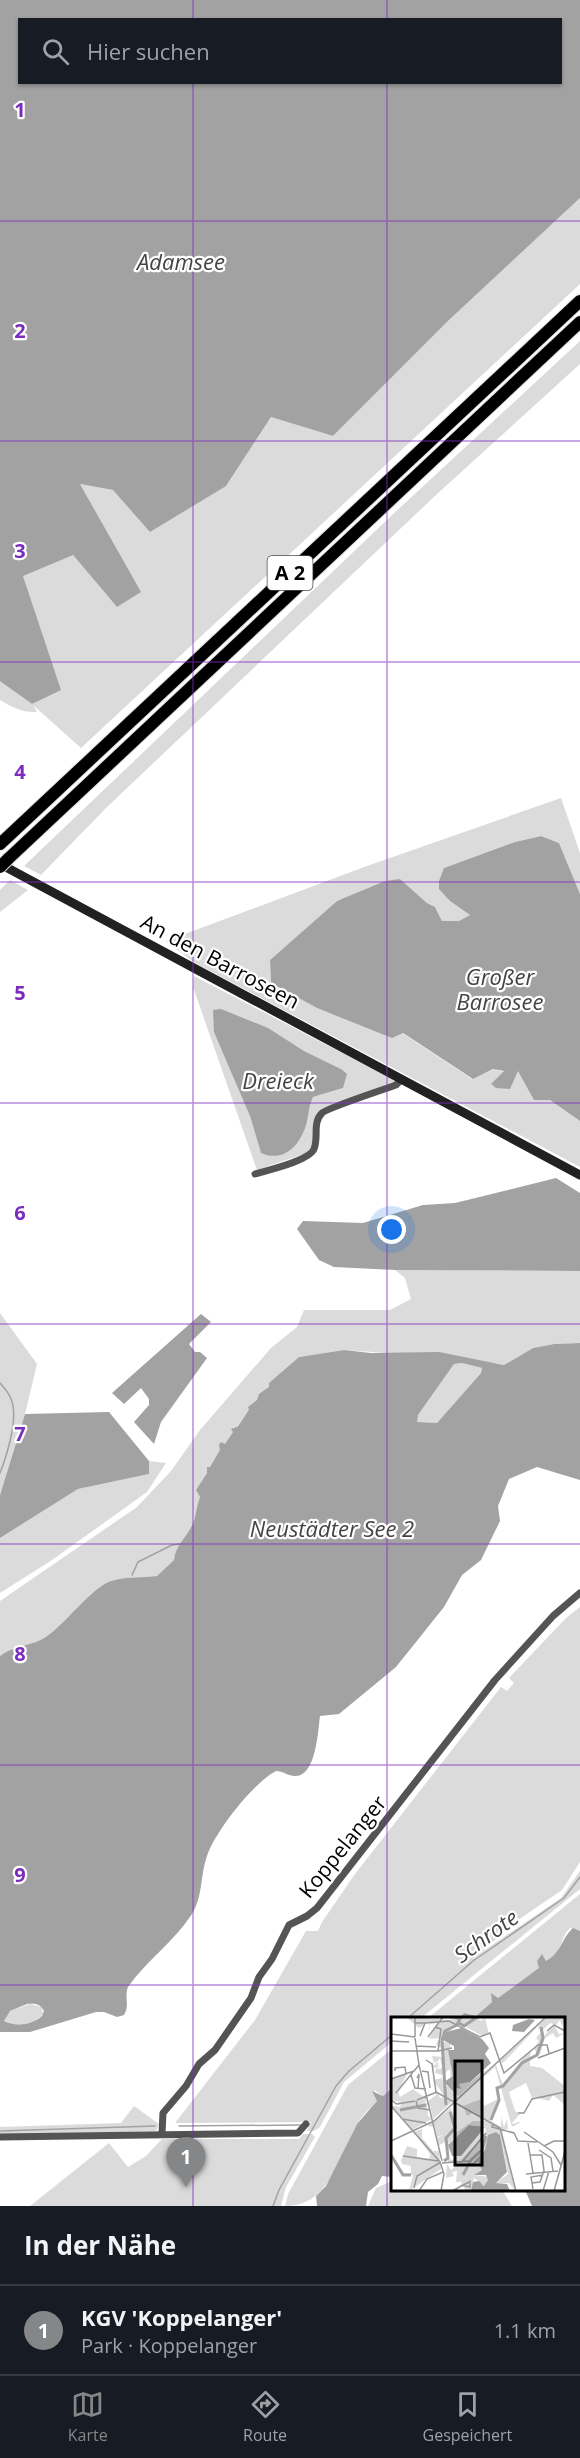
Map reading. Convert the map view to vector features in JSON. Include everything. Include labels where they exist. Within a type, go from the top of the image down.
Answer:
[{"type":"highway","name":"A 2","points":[[0,844],[580,301]]},
{"type":"highway","name":"A 2","points":[[3,863],[580,322]]},
{"type":"street","name":"An den Barroseen","points":[[3,863],[580,1175]]},
{"type":"street","points":[[255,1173],[281,1167],[310,1154],[314,1149],[317,1120],[323,1112],[396,1085],[402,1079]]},
{"type":"street","name":"Koppelanger","points":[[162,2133],[163,2113],[186,2086],[199,2064],[215,2050],[250,1998],[259,1977],[269,1964],[289,1925],[315,1911],[495,1680],[553,1616],[580,1593]]},
{"type":"street","points":[[0,2137],[162,2133],[183,2135],[298,2133],[306,2124]]},
{"type":"shaded area","points":[[580,198],[580,284],[81,748],[34,706],[37,712],[22,710],[0,700],[0,648],[18,584],[0,485],[73,555],[117,607],[140,592],[80,484],[113,490],[226,486],[271,417],[333,436],[449,320]],"holes":[[[6,685],[60,689],[32,704]]]},
{"type":"shaded area","points":[[580,341],[580,364],[437,494],[106,808],[41,875],[24,866],[391,516]]},
{"type":"shaded area","points":[[561,798],[580,853],[580,894],[559,843],[541,836],[515,842],[444,868],[450,901],[470,915],[459,921],[442,921],[435,907],[427,903],[400,879],[337,901],[270,960],[271,983],[317,1008],[352,1021],[402,1033],[472,1079],[494,1069],[504,1072],[518,1070],[550,1100],[580,1121],[580,1167],[195,963],[166,941],[367,866]]},
{"type":"shaded area","points":[[10,880],[28,890],[0,912],[0,890]]},
{"type":"shaded area","points":[[194,976],[396,1081],[321,1110],[312,1147],[304,1154],[257,1170],[193,987]],"holes":[[[304,1051],[341,1069],[343,1088],[313,1097],[308,1106],[261,1153],[250,1116]]]},
{"type":"shaded area","points":[[395,1270],[580,1271],[580,1343],[533,1348],[504,1365],[475,1359],[344,1350],[299,1357],[270,1383],[237,1426],[233,1427],[233,1432],[210,1468],[207,1467],[207,1473],[196,1490],[200,1497],[194,1521],[177,1550],[174,1560],[157,1576],[123,1578],[103,1585],[47,1636],[0,1656],[0,1601],[137,1507],[171,1471],[200,1430],[271,1348],[297,1327],[304,1310],[390,1310],[411,1299],[405,1278]]},
{"type":"shaded area","points":[[0,1313],[37,1364],[25,1414],[0,1495]]},
{"type":"shaded area","points":[[462,1363],[482,1368],[481,1373],[437,1423],[416,1422],[418,1415],[454,1364]]},
{"type":"shaded area","points":[[149,1461],[166,1463],[147,1492],[52,1560],[0,1593],[0,1538],[78,1489],[149,1474]]},
{"type":"shaded area","points":[[580,1607],[580,1862],[562,1890],[518,1920],[479,1954],[561,1898],[580,1871],[580,1889],[422,2017],[391,2017],[391,2043],[344,2082],[320,2127],[314,2131],[307,2131],[311,2122],[175,2123],[255,2020],[306,1931],[318,1931],[355,1874],[501,1687],[507,1691],[514,1683],[509,1678],[566,1618]]},
{"type":"shaded area","points":[[580,1894],[580,1931],[570,1928],[552,1957],[546,1961],[542,1955],[537,1961],[540,1968],[498,1998],[492,1994],[492,2002],[476,2016],[464,2013],[462,2017],[429,2017]]},
{"type":"shaded area","points":[[30,2004],[42,2007],[43,2014],[35,2021],[19,2025],[3,2020],[10,2011]]},
{"type":"shaded area","points":[[391,2050],[391,2089],[383,2096],[374,2090],[377,2101],[358,2122],[337,2166],[322,2189],[312,2198],[300,2204],[285,2206],[288,2194],[348,2085]]},
{"type":"shaded area","points":[[134,2106],[159,2124],[156,2131],[0,2135],[0,2127],[121,2123]]},
{"type":"shaded area","points":[[303,2134],[312,2134],[315,2137],[286,2187],[281,2206],[30,2206],[109,2143],[128,2167],[146,2156],[162,2139],[299,2139]]},
{"type":"shaded area","points":[[391,2181],[391,2191],[503,2191],[512,2206],[368,2206],[376,2188]]},
{"type":"water","name":"Adamsee","points":[[0,0],[580,0],[580,198],[449,320],[333,436],[271,417],[226,486],[150,532],[113,490],[80,484],[141,592],[117,607],[73,555],[23,576],[61,690],[32,704],[0,681]]},
{"type":"water","name":"Großer Barrosee","points":[[541,836],[559,843],[580,894],[580,1121],[550,1100],[534,1100],[518,1071],[510,1089],[496,1088],[491,1084],[504,1071],[493,1069],[473,1079],[403,1033],[392,1038],[317,1008],[271,983],[270,960],[337,901],[385,881],[400,879],[427,903],[435,907],[442,921],[459,921],[470,915],[450,901],[439,889],[439,881],[444,868],[515,842]]},
{"type":"water","name":"Dreieck","points":[[221,1009],[268,1028],[347,1074],[343,1088],[313,1097],[300,1139],[284,1154],[277,1156],[261,1153],[250,1116],[214,1032],[213,1010]]},
{"type":"water","points":[[556,1178],[580,1193],[580,1271],[395,1270],[334,1267],[319,1260],[297,1229],[303,1221],[363,1223],[423,1205],[455,1203]]},
{"type":"water","points":[[201,1314],[211,1322],[189,1344],[195,1352],[200,1352],[207,1358],[161,1422],[154,1444],[134,1422],[149,1405],[149,1399],[141,1388],[124,1404],[112,1393]]},
{"type":"water","name":"Neustädter See 2","points":[[580,1343],[580,1480],[537,1467],[509,1479],[498,1506],[500,1521],[481,1560],[462,1575],[444,1607],[396,1667],[339,1714],[320,1716],[315,1752],[312,1761],[302,1774],[292,1776],[276,1771],[246,1797],[226,1822],[207,1856],[196,1907],[177,1934],[128,1987],[127,2008],[124,2015],[117,2017],[104,2012],[96,2012],[30,2032],[0,2032],[0,1656],[47,1636],[103,1585],[122,1578],[157,1576],[174,1560],[177,1550],[194,1521],[200,1497],[196,1490],[207,1473],[207,1467],[210,1467],[220,1450],[219,1445],[221,1442],[225,1444],[233,1432],[231,1429],[238,1426],[249,1410],[248,1407],[257,1400],[259,1394],[269,1387],[269,1383],[299,1357],[344,1350],[371,1353],[439,1352],[504,1365],[533,1348]],"holes":[[[462,1363],[482,1368],[481,1373],[437,1423],[417,1422],[418,1415],[454,1364]],[[27,2004],[39,2005],[44,2011],[42,2016],[24,2024],[4,2021],[10,2011]]]},
{"type":"water","points":[[109,1412],[149,1461],[149,1474],[78,1489],[0,1538],[0,1495],[25,1414]]},
{"type":"water","points":[[573,1928],[580,1931],[580,2206],[532,2206],[525,2191],[565,2191],[565,2017],[461,2017],[464,2013],[476,2016],[492,2002],[491,1993],[498,1998],[539,1968],[537,1961],[542,1954],[546,1961],[552,1957]]},
{"type":"water","points":[[391,2089],[391,2177],[382,2176],[378,2184],[368,2192],[366,2206],[317,2206],[316,2196],[326,2186],[357,2124],[377,2101],[372,2091],[383,2096]]},
{"type":"waterway","points":[[0,1383],[10,1397],[14,1416],[9,1446],[0,1473]]},
{"type":"waterway","points":[[132,1575],[138,1562],[172,1545],[180,1544]]},
{"type":"waterway","name":"Schrote","points":[[409,2017],[473,1961],[564,1898],[580,1877]]},
{"type":"waterway","name":"Schrote","points":[[273,2206],[279,2190],[336,2086],[349,2071],[391,2036]]},
{"type":"waterway","points":[[179,2126],[301,2125]]},
{"type":"waterway","points":[[0,2131],[155,2126]]},
{"type":"place","name":"KGV 'Koppelanger'","points":[[186,2187]]}]
